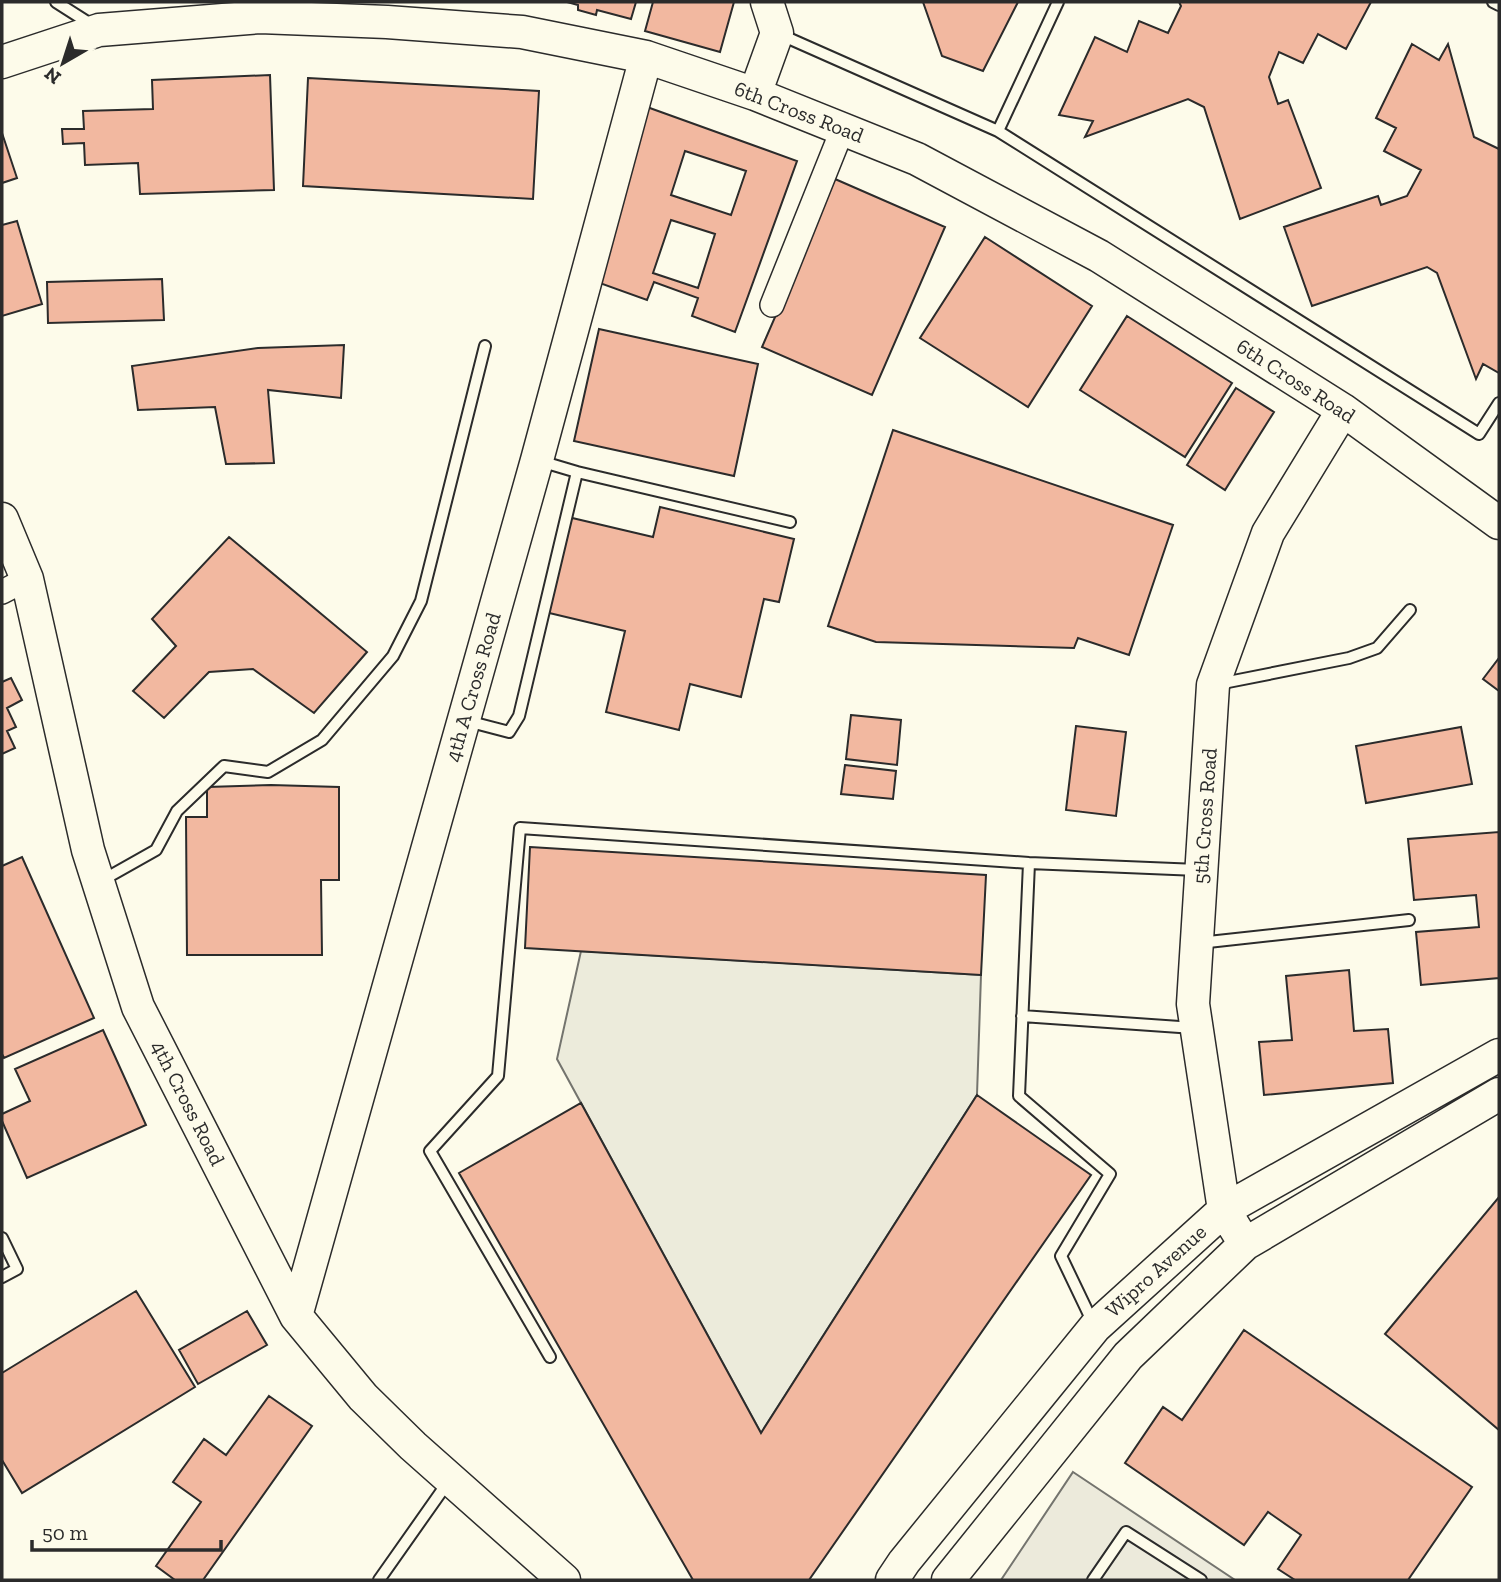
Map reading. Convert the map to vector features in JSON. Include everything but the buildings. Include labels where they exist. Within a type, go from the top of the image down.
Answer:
[{"type":"street","points":[[755,94],[777,33],[768,2]]},
{"type":"street","name":"6th Cross Road","points":[[2,62],[99,30],[260,17],[389,12],[522,32],[646,57],[755,94],[918,159],[1099,256],[1343,410],[1499,521]]},
{"type":"street","name":"4th A Cross Road","points":[[296,1316],[537,460],[646,57]]},
{"type":"street","points":[[772,305],[843,128]]},
{"type":"street","name":"5th Cross Road","points":[[1244,1244],[1224,1210],[1193,1004],[1213,685],[1268,533],[1343,410]]},
{"type":"street","name":"4th Cross Road","points":[[2,519],[14,586],[88,850],[138,1007],[296,1316],[363,1397],[413,1446],[564,1580]]},
{"type":"street","name":"Wipro Avenue","points":[[892,1580],[1095,1327],[1224,1210],[1499,1055]]},
{"type":"street","name":"Wipro Avenue","points":[[948,1580],[1128,1356],[1244,1244],[1499,1094]]},
{"type":"lane","points":[[56,2],[99,30]]},
{"type":"lane","points":[[998,131],[1058,2]]},
{"type":"lane","points":[[1493,2],[1499,5]]},
{"type":"lane","points":[[777,33],[998,131],[1479,433],[1499,403]]},
{"type":"lane","points":[[99,883],[156,850],[177,811],[224,766],[268,772],[322,740],[393,656],[421,601],[485,346]]},
{"type":"lane","points":[[537,460],[577,472],[790,522]]},
{"type":"lane","points":[[464,720],[509,732],[519,716],[577,472]]},
{"type":"lane","points":[[1213,685],[1349,658],[1377,648],[1410,610]]},
{"type":"lane","points":[[550,1357],[430,1151],[498,1076],[520,828],[1029,863],[1201,870]]},
{"type":"lane","points":[[1029,863],[1019,1096],[1111,1174],[1061,1256],[1095,1327]]},
{"type":"lane","points":[[1197,943],[1409,919]]},
{"type":"lane","points":[[1022,1016],[1196,1028]]},
{"type":"lane","points":[[2,1238],[17,1269],[2,1277]]},
{"type":"lane","points":[[379,1580],[450,1479]]},
{"type":"lane","points":[[1093,1580],[1126,1532],[1202,1580]]},
{"type":"shaded area","points":[[581,951],[981,975],[977,1095],[761,1433],[557,1059]]},
{"type":"shaded area","points":[[1073,1472],[1235,1580],[1001,1580]]}]
